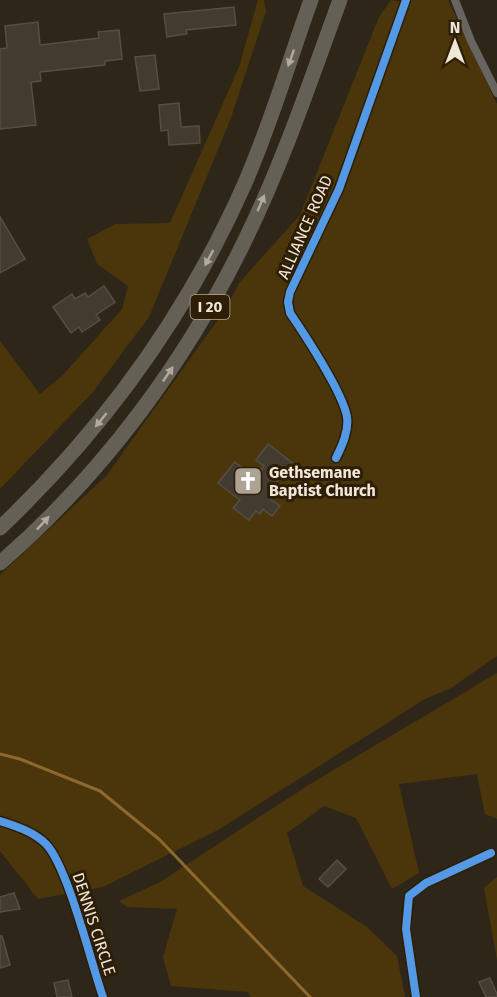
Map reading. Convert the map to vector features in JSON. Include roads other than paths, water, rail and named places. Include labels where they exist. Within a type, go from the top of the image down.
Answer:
[{"type":"highway","name":"I 20","points":[[0,528],[68,460],[129,386],[195,285],[246,180],[311,1]]},
{"type":"highway","name":"I 20","points":[[0,563],[43,523],[119,440],[190,341],[248,236],[340,1]]},
{"type":"street","name":"ALLIANCE ROAD","points":[[336,458],[348,428],[347,417],[339,396],[290,313],[288,303],[290,292],[339,189],[406,0]]},
{"type":"street","points":[[455,0],[471,41],[497,93]]},
{"type":"street","name":"DENNIS CIRCLE","points":[[0,821],[38,838],[55,857],[68,889],[103,997]]},
{"type":"street","points":[[416,997],[406,929],[409,896],[426,883],[491,853]]},
{"type":"waterway","points":[[0,754],[20,759],[100,791],[160,840],[310,997]]},
{"type":"place","name":"Gethsemane Baptist Church","points":[[248,481]]}]
